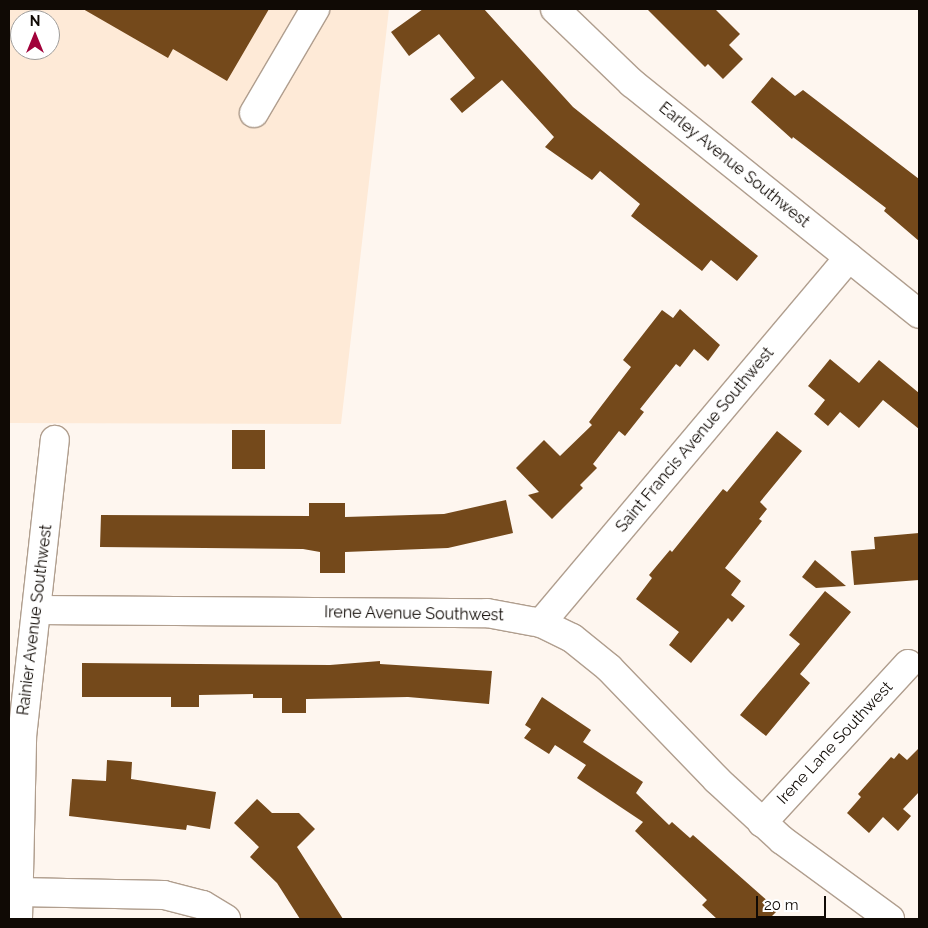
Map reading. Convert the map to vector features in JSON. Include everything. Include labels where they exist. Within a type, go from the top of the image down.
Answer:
[{"type":"street","points":[[254,114],[315,9]]},
{"type":"street","name":"Earley Avenue Southwest","points":[[555,9],[632,83],[919,314]]},
{"type":"street","name":"Saint Francis Avenue Southwest","points":[[541,623],[849,257]]},
{"type":"street","name":"Rainier Avenue Southwest","points":[[18,919],[21,752],[55,440]]},
{"type":"street","name":"Irene Avenue Southwest","points":[[37,610],[487,613],[541,623],[572,638],[609,668],[762,823],[802,856],[890,919]]},
{"type":"street","name":"Irene Lane Southwest","points":[[762,823],[908,664]]},
{"type":"street","points":[[18,892],[164,895],[203,905],[226,919]]},
{"type":"shaded area","points":[[9,9],[389,9],[341,424],[9,423]]},
{"type":"building","points":[[83,9],[269,9],[227,81],[173,49],[168,58]]},
{"type":"building","points":[[423,9],[484,9],[573,107],[758,256],[737,281],[711,260],[702,271],[631,216],[640,204],[600,171],[592,180],[545,147],[554,137],[502,80],[462,113],[450,99],[475,78],[439,34],[409,56],[391,32]]},
{"type":"building","points":[[647,9],[715,9],[740,34],[729,45],[743,59],[723,79],[708,64],[705,67]]},
{"type":"building","points":[[772,77],[795,96],[803,90],[919,179],[919,241],[884,211],[886,208],[793,137],[792,139],[751,102]]},
{"type":"building","points":[[680,309],[720,345],[708,361],[694,349],[680,367],[676,364],[640,409],[644,412],[625,436],[619,431],[593,464],[597,468],[580,485],[583,488],[552,519],[528,495],[539,492],[516,468],[544,440],[560,456],[592,425],[589,422],[631,367],[623,360],[662,310],[673,318]]},
{"type":"building","points":[[830,359],[859,383],[879,360],[919,393],[919,429],[883,400],[859,428],[840,412],[828,426],[814,414],[825,400],[808,386]]},
{"type":"building","points":[[232,430],[265,430],[265,469],[232,469]]},
{"type":"building","points":[[777,431],[802,451],[760,502],[767,509],[759,519],[762,521],[725,568],[741,581],[731,595],[745,606],[732,622],[728,618],[691,663],[669,645],[679,632],[636,599],[652,578],[649,575],[670,550],[672,552],[723,489],[727,492]]},
{"type":"building","points":[[506,500],[513,533],[448,548],[345,552],[345,573],[320,573],[320,552],[303,549],[100,547],[101,515],[309,516],[309,503],[345,503],[345,517],[444,514]]},
{"type":"building","points":[[919,533],[919,580],[854,585],[851,551],[875,549],[874,537]]},
{"type":"building","points":[[815,560],[846,586],[816,588],[802,577]]},
{"type":"building","points":[[825,591],[851,612],[800,674],[810,683],[766,736],[740,715],[800,644],[789,635]]},
{"type":"building","points":[[380,661],[380,664],[492,671],[489,704],[408,697],[306,699],[306,713],[282,713],[282,698],[253,698],[253,694],[199,695],[199,707],[171,707],[171,697],[82,697],[82,663],[330,665]]},
{"type":"building","points":[[542,697],[591,730],[583,742],[643,782],[636,793],[669,825],[672,822],[690,838],[693,835],[778,910],[769,919],[717,919],[702,905],[707,900],[635,831],[643,822],[577,778],[586,765],[555,745],[549,754],[524,738],[531,729],[525,725]]},
{"type":"building","points":[[919,748],[919,792],[903,809],[911,816],[898,831],[883,817],[869,833],[847,813],[861,797],[858,794],[891,757],[894,759],[899,753],[907,760]]},
{"type":"building","points":[[107,760],[132,762],[131,779],[216,792],[210,829],[187,825],[186,830],[69,816],[72,779],[106,781]]},
{"type":"building","points":[[257,799],[272,813],[299,813],[315,829],[297,847],[343,919],[300,919],[277,883],[250,857],[259,847],[234,823]]}]
